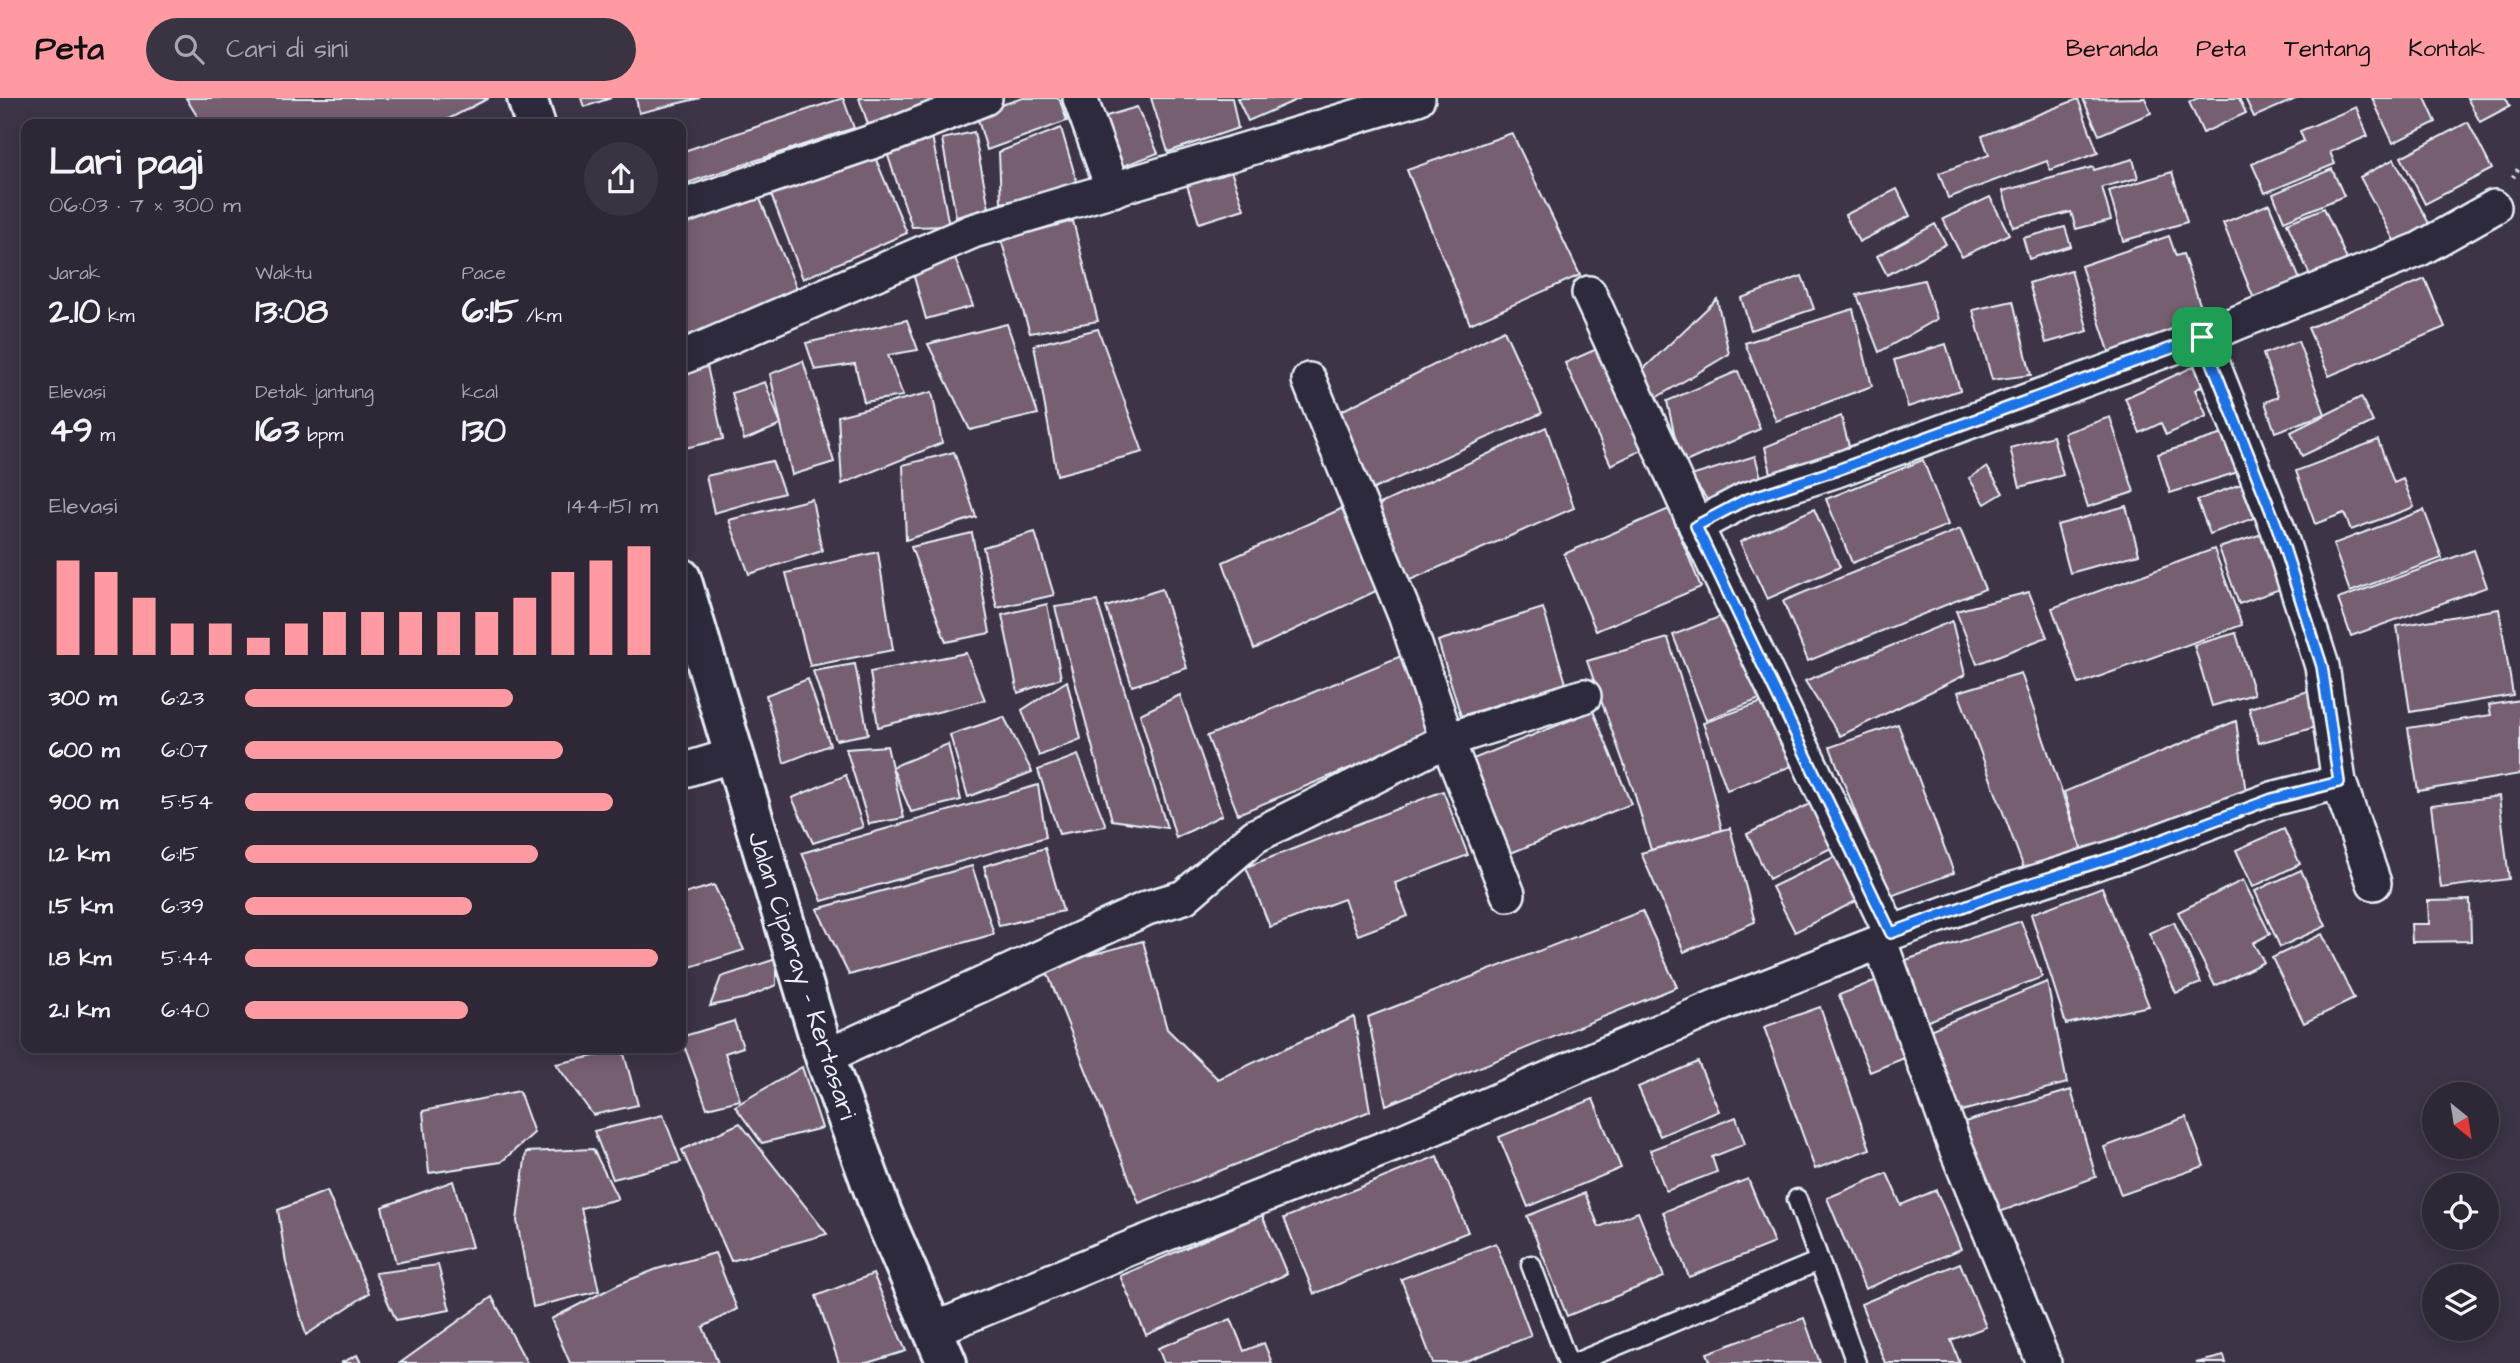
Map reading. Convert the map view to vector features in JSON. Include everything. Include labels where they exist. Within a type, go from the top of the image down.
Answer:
[{"type":"main road","points":[[527,98],[533,119]]},
{"type":"main road","name":"Jalan Ciparay - Kertasari","points":[[686,595],[825,1057],[882,1213],[940,1346]]},
{"type":"street","points":[[686,205],[895,134],[985,98]]},
{"type":"street","points":[[1080,98],[1112,190]]},
{"type":"street","points":[[686,356],[973,231],[1418,98]]},
{"type":"street","points":[[1696,526],[1745,500],[1837,470],[2202,337],[2417,250],[2494,207]]},
{"type":"street","points":[[1589,293],[1886,938],[1953,1141],[2044,1363]]},
{"type":"street","points":[[2202,337],[2278,529],[2322,666],[2339,782],[2374,883]]},
{"type":"street","points":[[1308,380],[1405,615],[1447,740],[1508,894]]},
{"type":"street","points":[[825,1057],[1147,908],[1184,897],[1255,836],[1447,740],[1584,696]]},
{"type":"street","points":[[686,769],[734,755]]},
{"type":"street","points":[[940,1346],[1130,1248],[1403,1141],[1722,1004],[1998,894],[2124,854],[2272,799],[2339,782]]},
{"type":"lane","points":[[1797,1199],[1856,1363]]},
{"type":"lane","points":[[1575,1363],[1819,1261]]},
{"type":"lane","points":[[1531,1265],[1568,1363]]},
{"type":"building","points":[[186,98],[489,98],[449,119],[199,119]]},
{"type":"building","points":[[581,98],[611,98],[584,107]]},
{"type":"building","points":[[636,98],[700,98],[639,113]]},
{"type":"building","points":[[843,98],[854,128],[686,183],[686,150]]},
{"type":"building","points":[[859,98],[960,98],[871,133]]},
{"type":"building","points":[[1023,98],[1059,98],[1067,121],[987,150],[976,113]]},
{"type":"building","points":[[1151,98],[1232,98],[1238,128],[1168,152]]},
{"type":"building","points":[[1237,98],[1301,98],[1248,121]]},
{"type":"building","points":[[2145,98],[2151,113],[2099,135],[2083,99]]},
{"type":"building","points":[[2198,98],[2239,98],[2246,113],[2203,133],[2189,102]]},
{"type":"building","points":[[2245,98],[2298,98],[2254,117]]},
{"type":"building","points":[[2372,98],[2425,98],[2436,122],[2393,143]]},
{"type":"building","points":[[2467,98],[2506,98],[2510,106],[2480,122]]},
{"type":"building","points":[[2078,99],[2098,153],[2050,170],[2047,161],[1948,198],[1939,173],[1989,155],[1982,136]]},
{"type":"building","points":[[1137,107],[1158,153],[1118,168],[1100,118]]},
{"type":"building","points":[[2356,107],[2368,136],[2330,152],[2335,164],[2265,193],[2252,164],[2304,141],[2300,131]]},
{"type":"building","points":[[2468,122],[2492,169],[2425,204],[2401,157]]},
{"type":"building","points":[[1061,128],[1079,189],[1001,203],[999,152]]},
{"type":"building","points":[[974,132],[989,208],[956,217],[942,139]]},
{"type":"building","points":[[1512,133],[1580,275],[1470,324],[1407,170]]},
{"type":"building","points":[[932,136],[949,226],[912,227],[886,150]]},
{"type":"building","points":[[871,148],[907,233],[803,279],[766,181]]},
{"type":"building","points":[[2133,159],[2138,178],[2102,187],[2111,220],[2076,229],[2071,212],[2013,227],[2003,191]]},
{"type":"building","points":[[2394,159],[2432,229],[2398,248],[2360,177]]},
{"type":"building","points":[[1230,168],[1244,209],[1199,223],[1186,182]]},
{"type":"building","points":[[2332,169],[2344,196],[2284,221],[2273,194]]},
{"type":"building","points":[[2172,172],[2187,222],[2123,241],[2109,191]]},
{"type":"building","points":[[756,189],[798,292],[686,338],[686,215]]},
{"type":"building","points":[[1897,189],[1910,216],[1859,242],[1845,215]]},
{"type":"building","points":[[1990,197],[2009,234],[1962,257],[1943,219]]},
{"type":"building","points":[[2269,204],[2302,285],[2256,304],[2223,223]]},
{"type":"building","points":[[2324,208],[2348,262],[2311,278],[2287,223]]},
{"type":"building","points":[[1073,221],[1098,321],[1030,333],[1001,240]]},
{"type":"building","points":[[1935,224],[1946,244],[1887,275],[1877,256]]},
{"type":"building","points":[[2065,227],[2071,246],[2029,259],[2023,238]]},
{"type":"building","points":[[2169,236],[2176,256],[2183,254],[2206,322],[2110,354],[2081,266]]},
{"type":"building","points":[[954,255],[973,306],[926,319],[911,266]]},
{"type":"building","points":[[2071,270],[2088,331],[2046,343],[2029,283]]},
{"type":"building","points":[[1802,276],[1814,309],[1751,330],[1741,298]]},
{"type":"building","points":[[2425,279],[2445,327],[2329,376],[2308,328]]},
{"type":"building","points":[[1924,280],[1937,319],[1879,352],[1857,295]]},
{"type":"building","points":[[1717,299],[1729,354],[1654,399],[1636,376]]},
{"type":"building","points":[[2013,301],[2031,375],[1992,380],[1973,310]]},
{"type":"building","points":[[1853,309],[1872,386],[1776,421],[1745,343]]},
{"type":"building","points":[[907,320],[918,350],[888,355],[903,396],[864,402],[855,364],[815,370],[806,343]]},
{"type":"building","points":[[1007,324],[1038,414],[970,430],[928,344]]},
{"type":"building","points":[[1098,329],[1143,452],[1057,475],[1034,345]]},
{"type":"building","points":[[1504,330],[1542,413],[1365,493],[1335,414]]},
{"type":"building","points":[[2298,341],[2325,414],[2275,432],[2265,402],[2278,397],[2263,354]]},
{"type":"building","points":[[1608,344],[1652,445],[1611,465],[1565,363]]},
{"type":"building","points":[[1946,344],[1960,390],[1908,407],[1894,360]]},
{"type":"building","points":[[705,357],[723,439],[686,448],[686,368]]},
{"type":"building","points":[[803,361],[834,462],[792,475],[770,374]]},
{"type":"building","points":[[2195,366],[2204,385],[2195,390],[2207,416],[2166,435],[2161,423],[2140,433],[2125,398]]},
{"type":"building","points":[[1738,371],[1760,429],[1681,464],[1667,401]]},
{"type":"building","points":[[765,382],[781,425],[744,440],[732,393]]},
{"type":"building","points":[[932,392],[942,443],[842,484],[838,416]]},
{"type":"building","points":[[2361,397],[2373,422],[2302,456],[2291,432]]},
{"type":"building","points":[[1841,416],[1849,446],[1773,482],[1765,447]]},
{"type":"building","points":[[2110,417],[2134,492],[2088,507],[2064,433]]},
{"type":"building","points":[[1546,427],[1574,508],[1408,581],[1378,505]]},
{"type":"building","points":[[2226,433],[2238,472],[2170,493],[2158,454]]},
{"type":"building","points":[[2053,436],[2063,475],[2020,487],[2010,448]]},
{"type":"building","points":[[2378,440],[2394,483],[2403,479],[2414,507],[2351,530],[2344,513],[2315,524],[2296,471]]},
{"type":"building","points":[[954,452],[976,517],[906,540],[903,465]]},
{"type":"building","points":[[1755,456],[1762,481],[1710,504],[1691,476]]},
{"type":"building","points":[[1923,460],[1948,525],[1852,563],[1826,499]]},
{"type":"building","points":[[772,461],[784,493],[714,513],[706,476]]},
{"type":"building","points":[[1987,467],[2003,493],[1985,504],[1969,478]]},
{"type":"building","points":[[2241,484],[2254,518],[2210,534],[2197,500]]},
{"type":"building","points":[[812,499],[822,551],[749,574],[729,520]]},
{"type":"building","points":[[1350,505],[1376,591],[1254,649],[1223,562]]},
{"type":"building","points":[[2126,506],[2139,554],[2070,573],[2057,525]]},
{"type":"building","points":[[1669,509],[1701,587],[1596,631],[1564,554]]},
{"type":"building","points":[[1814,509],[1840,567],[1767,599],[1740,542]]},
{"type":"building","points":[[2424,510],[2442,558],[2350,592],[2333,544]]},
{"type":"building","points":[[1960,529],[1985,589],[1808,661],[1783,601]]},
{"type":"building","points":[[1035,532],[1054,595],[997,608],[983,547]]},
{"type":"building","points":[[972,533],[990,633],[946,642],[911,547]]},
{"type":"building","points":[[2265,533],[2283,588],[2239,604],[2219,548]]},
{"type":"building","points":[[2214,549],[2242,625],[2079,684],[2052,608]]},
{"type":"building","points":[[2474,550],[2487,587],[2351,636],[2338,599]]},
{"type":"building","points":[[878,552],[893,650],[810,666],[786,573]]},
{"type":"building","points":[[1162,589],[1187,668],[1132,686],[1106,607]]},
{"type":"building","points":[[2029,592],[2047,637],[1977,664],[1956,611]]},
{"type":"building","points":[[1097,601],[1167,828],[1112,820],[1055,607]]},
{"type":"building","points":[[1047,604],[1061,678],[1018,693],[1002,615]]},
{"type":"building","points":[[1543,608],[1566,683],[1461,716],[1438,641]]},
{"type":"building","points":[[2499,609],[2513,695],[2410,712],[2397,626]]},
{"type":"building","points":[[1732,612],[1765,697],[1706,720],[1673,635]]},
{"type":"building","points":[[1952,621],[1965,675],[1840,736],[1805,681]]},
{"type":"building","points":[[2236,633],[2254,694],[2212,706],[2194,645]]},
{"type":"building","points":[[1668,638],[1705,759],[1722,830],[1651,850],[1634,792],[1587,661]]},
{"type":"building","points":[[966,653],[985,700],[878,727],[870,672]]},
{"type":"building","points":[[1401,656],[1433,734],[1238,814],[1207,736]]},
{"type":"building","points":[[855,664],[868,734],[836,740],[813,671]]},
{"type":"building","points":[[2021,673],[2082,851],[2025,871],[1958,692]]},
{"type":"building","points":[[808,679],[830,745],[784,763],[766,695]]},
{"type":"building","points":[[1067,681],[1081,739],[1039,756],[1022,710]]},
{"type":"building","points":[[2309,691],[2319,726],[2259,743],[2249,708]]},
{"type":"building","points":[[1180,695],[1222,815],[1176,838],[1140,714]]},
{"type":"building","points":[[1768,700],[1792,766],[1727,790],[1703,723]]},
{"type":"building","points":[[2520,700],[2520,774],[2418,791],[2408,728],[2491,715],[2489,705]]},
{"type":"building","points":[[1593,711],[1631,804],[1506,855],[1468,761]]},
{"type":"building","points":[[1004,717],[1032,772],[968,797],[950,735]]},
{"type":"building","points":[[2236,721],[2246,793],[2082,851],[2064,792]]},
{"type":"building","points":[[1898,724],[1954,873],[1888,897],[1830,747]]},
{"type":"building","points":[[948,744],[961,800],[911,812],[892,767]]},
{"type":"building","points":[[887,746],[904,818],[869,824],[846,749]]},
{"type":"building","points":[[1078,755],[1106,826],[1059,834],[1038,770]]},
{"type":"building","points":[[846,775],[863,827],[813,843],[792,798]]},
{"type":"building","points":[[1038,785],[1046,837],[822,901],[802,853]]},
{"type":"building","points":[[1443,791],[1468,855],[1395,883],[1408,916],[1358,935],[1344,899],[1270,927],[1246,867]]},
{"type":"building","points":[[2499,796],[2509,879],[2441,888],[2431,805]]},
{"type":"building","points":[[1818,800],[1839,844],[1769,879],[1747,834]]},
{"type":"building","points":[[1730,828],[1755,922],[1684,952],[1641,853]]},
{"type":"building","points":[[2284,829],[2300,864],[2253,887],[2236,850]]},
{"type":"building","points":[[1045,848],[1063,911],[999,926],[984,866]]},
{"type":"building","points":[[1840,854],[1862,898],[1795,932],[1772,887]]},
{"type":"building","points":[[972,866],[994,934],[849,975],[817,909]]},
{"type":"building","points":[[2301,870],[2326,926],[2280,947],[2255,891]]},
{"type":"building","points":[[2243,880],[2270,934],[2253,943],[2264,962],[2215,986],[2178,912]]},
{"type":"building","points":[[714,885],[744,950],[686,968],[686,893]]},
{"type":"building","points":[[2102,887],[2149,1006],[2066,1024],[2031,914]]},
{"type":"building","points":[[2470,900],[2471,941],[2412,942],[2411,924],[2429,924],[2428,901]]},
{"type":"building","points":[[1642,911],[1677,987],[1386,1105],[1368,1017]]},
{"type":"building","points":[[2021,921],[2042,977],[1926,1022],[1906,960]]},
{"type":"building","points":[[2174,922],[2201,983],[2176,993],[2149,933]]},
{"type":"building","points":[[2322,934],[2354,999],[2304,1023],[2272,958]]},
{"type":"building","points":[[1143,941],[1167,1029],[1218,1079],[1354,1017],[1370,1111],[1139,1203],[1045,967]]},
{"type":"building","points":[[776,959],[776,985],[746,998],[710,1006],[721,977]]},
{"type":"building","points":[[1877,980],[1907,1057],[1870,1072],[1839,995]]},
{"type":"building","points":[[2047,982],[2067,1083],[1958,1112],[1927,1031]]},
{"type":"building","points":[[1820,1007],[1870,1149],[1815,1169],[1764,1027]]},
{"type":"building","points":[[734,1021],[743,1047],[725,1053],[740,1100],[707,1108],[686,1051],[686,1035]]},
{"type":"building","points":[[609,1053],[624,1053],[638,1105],[593,1115],[556,1064]]},
{"type":"building","points":[[1698,1062],[1719,1111],[1660,1136],[1638,1087]]},
{"type":"building","points":[[802,1067],[822,1128],[762,1143],[735,1106]]},
{"type":"building","points":[[2071,1090],[2096,1177],[1994,1214],[1958,1124]]},
{"type":"building","points":[[519,1091],[534,1133],[501,1162],[429,1173],[423,1111]]},
{"type":"building","points":[[1593,1099],[1621,1168],[1528,1207],[1499,1137]]},
{"type":"building","points":[[663,1115],[681,1162],[613,1179],[594,1131]]},
{"type":"building","points":[[1736,1117],[1745,1144],[1712,1157],[1717,1172],[1666,1191],[1650,1150]]},
{"type":"building","points":[[2186,1117],[2204,1166],[2121,1195],[2104,1147]]},
{"type":"building","points":[[740,1123],[827,1234],[731,1261],[682,1150]]},
{"type":"building","points":[[593,1149],[618,1199],[581,1208],[599,1291],[533,1307],[517,1221],[526,1152]]},
{"type":"building","points":[[1437,1156],[1468,1232],[1314,1294],[1284,1218]]},
{"type":"building","points":[[1887,1173],[1901,1205],[1936,1190],[1961,1249],[1865,1289],[1827,1198]]},
{"type":"building","points":[[1748,1179],[1774,1243],[1689,1277],[1663,1212]]},
{"type":"building","points":[[453,1181],[472,1247],[396,1263],[382,1207]]},
{"type":"building","points":[[327,1191],[369,1293],[306,1335],[286,1263],[278,1210]]},
{"type":"building","points":[[1585,1193],[1599,1227],[1638,1212],[1664,1277],[1567,1316],[1527,1216]]},
{"type":"building","points":[[1262,1215],[1287,1274],[1146,1335],[1120,1276]]},
{"type":"building","points":[[1496,1243],[1531,1336],[1461,1363],[1433,1363],[1401,1279]]},
{"type":"building","points":[[715,1253],[737,1309],[703,1327],[718,1363],[570,1363],[551,1319],[619,1284],[657,1269]]},
{"type":"building","points":[[1960,1263],[1986,1327],[1951,1340],[1960,1363],[1885,1363],[1861,1304]]},
{"type":"building","points":[[438,1265],[450,1310],[396,1320],[375,1273]]},
{"type":"building","points":[[873,1274],[906,1351],[867,1363],[839,1363],[816,1296]]},
{"type":"building","points":[[492,1297],[527,1363],[400,1363]]},
{"type":"building","points":[[1804,1318],[1820,1363],[1711,1363],[1707,1353]]},
{"type":"building","points":[[1231,1319],[1244,1351],[1264,1343],[1272,1363],[1164,1363],[1158,1348]]},
{"type":"building","points":[[357,1355],[361,1363],[341,1363]]},
{"type":"building","points":[[2224,1356],[2226,1363],[2196,1363]]},
{"type":"route","points":[[2202,337],[2278,529],[2322,666],[2339,782],[2272,799],[2124,854],[1998,894],[1891,933],[1696,526],[1745,500],[1837,470],[2202,337]]}]
